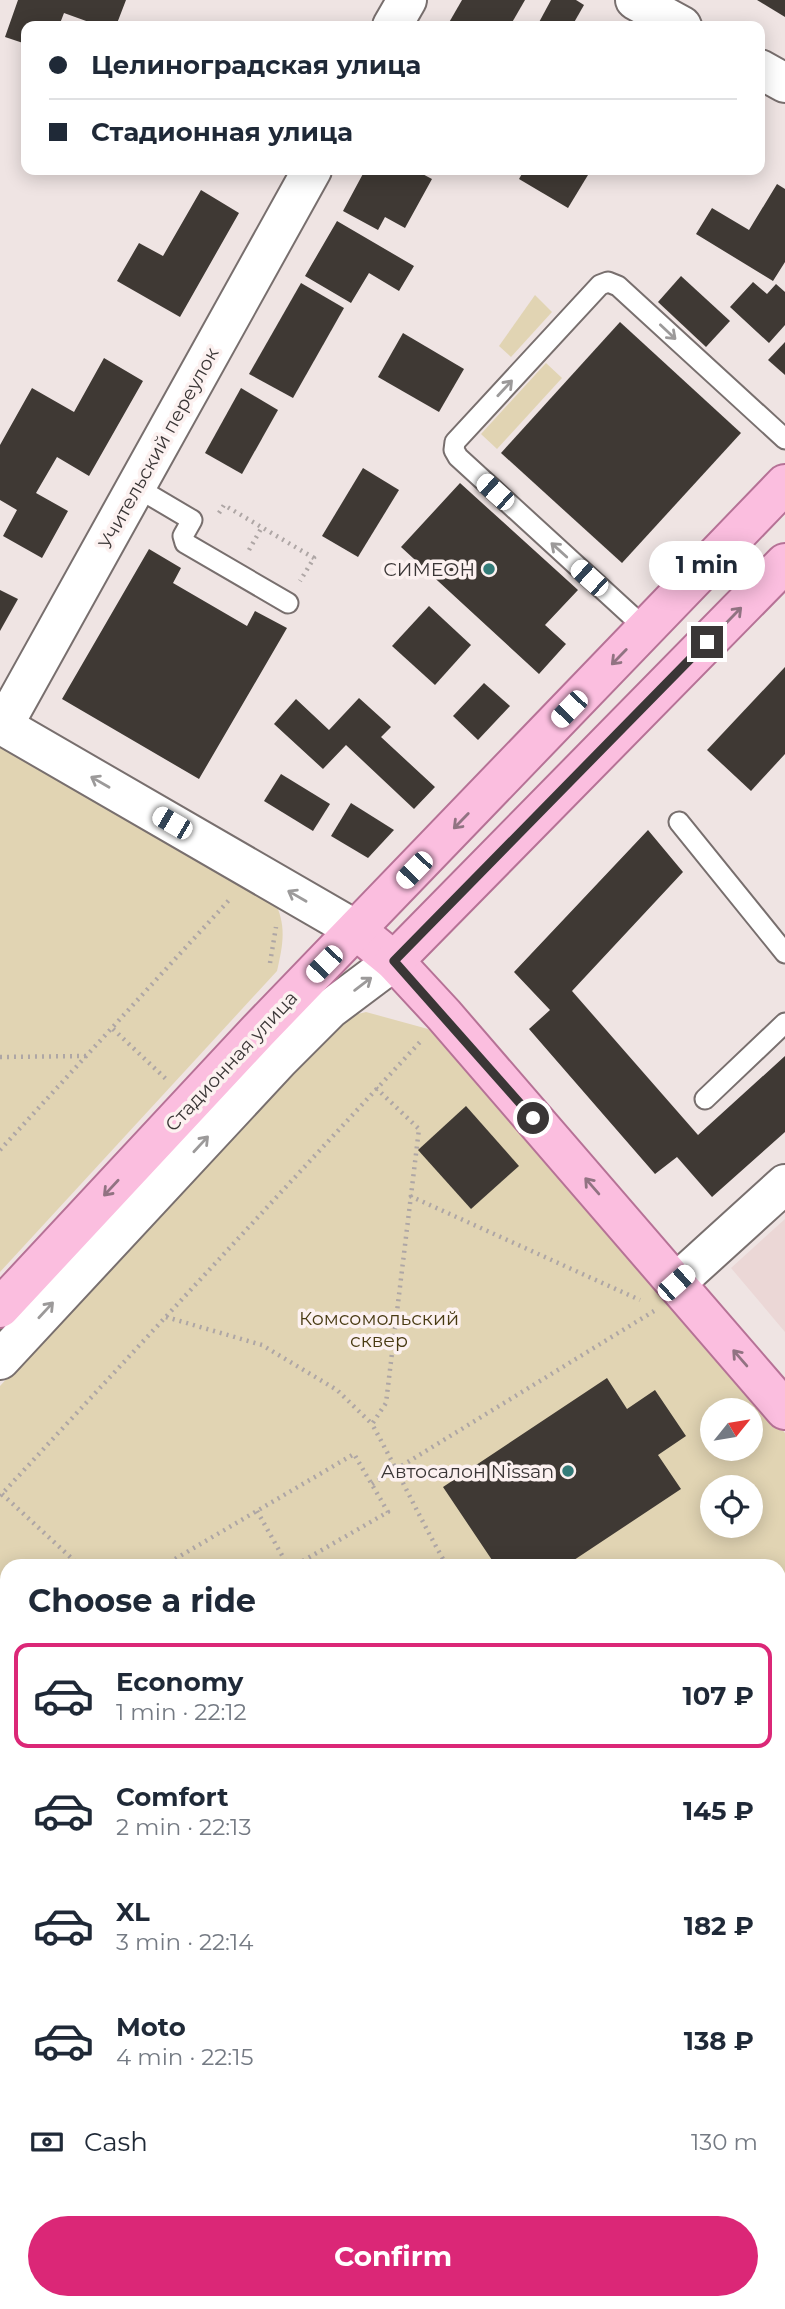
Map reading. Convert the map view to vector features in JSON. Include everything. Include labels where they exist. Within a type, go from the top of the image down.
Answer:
[{"type":"main road","name":"Стадионная улица","points":[[0,1307],[356,930],[785,484]]},
{"type":"main road","name":"Стадионная улица","points":[[394,961],[785,563]]},
{"type":"main road","points":[[356,930],[394,961],[444,1015],[785,1410]]},
{"type":"street","points":[[395,21],[407,0]]},
{"type":"street","points":[[635,0],[679,15]]},
{"type":"street","points":[[765,72],[785,83]]},
{"type":"street","name":"Учительский переулок","points":[[1,725],[309,175]]},
{"type":"street","points":[[1,725],[356,930]]},
{"type":"street","name":"Стадионная улица","points":[[0,1360],[279,1060],[330,1009],[394,961]]},
{"type":"street","points":[[676,1283],[785,1184]]},
{"type":"lane","points":[[646,629],[458,457],[454,450],[455,442],[600,285],[608,282],[618,286],[785,439]]},
{"type":"lane","points":[[136,487],[192,520],[183,536],[185,543],[288,603]]},
{"type":"lane","points":[[679,822],[785,953]]},
{"type":"lane","points":[[705,1099],[785,1023]]},
{"type":"path","points":[[192,520],[195,514],[212,524],[224,505],[314,558],[288,603]]},
{"type":"path","points":[[0,1150],[237,891]]},
{"type":"path","points":[[72,1559],[1,1495],[444,1015]]},
{"type":"path","points":[[113,1029],[170,1082]]},
{"type":"path","points":[[0,1057],[87,1056]]},
{"type":"path","points":[[372,1424],[386,1403],[419,1129],[376,1088]]},
{"type":"path","points":[[410,1196],[645,1303],[653,1313]]},
{"type":"path","points":[[372,1484],[653,1313],[676,1283]]},
{"type":"path","points":[[166,1317],[262,1345],[337,1390],[372,1424],[397,1470],[407,1497],[443,1559]]},
{"type":"path","points":[[175,1559],[354,1454],[388,1512],[306,1559]]},
{"type":"path","points":[[257,1511],[284,1559]]},
{"type":"shaded area","points":[[785,1219],[785,1332],[731,1268]]},
{"type":"green space","points":[[535,295],[552,312],[511,357],[499,346]]},
{"type":"green space","points":[[546,363],[562,378],[497,449],[481,434]]},
{"type":"green space","points":[[0,740],[274,900],[281,918],[283,935],[277,971],[0,1272]]},
{"type":"green space","name":"Комсомольский сквер","points":[[366,1012],[428,1029],[445,1042],[755,1398],[700,1398],[700,1461],[763,1461],[763,1408],[785,1433],[785,1559],[0,1559],[0,1386],[333,1025],[350,1016]]},
{"type":"building","points":[[18,0],[126,0],[118,21],[86,21],[64,13],[61,21],[21,21],[21,42],[5,37]]},
{"type":"building","points":[[462,0],[525,0],[513,21],[450,21]]},
{"type":"building","points":[[551,0],[576,0],[584,5],[575,21],[540,21]]},
{"type":"building","points":[[757,0],[785,0],[785,17]]},
{"type":"building","points":[[362,175],[424,175],[432,179],[405,228],[385,217],[378,230],[343,211]]},
{"type":"building","points":[[521,175],[588,175],[568,208],[519,179]]},
{"type":"building","points":[[777,184],[785,189],[785,262],[773,281],[696,234],[712,208],[749,230]]},
{"type":"building","points":[[201,190],[239,213],[180,317],[117,281],[139,243],[163,256]]},
{"type":"building","points":[[337,221],[414,266],[399,291],[369,273],[351,303],[305,276]]},
{"type":"building","points":[[681,276],[730,321],[706,347],[658,302]]},
{"type":"building","points":[[753,282],[767,294],[776,284],[785,292],[785,325],[769,343],[730,307]]},
{"type":"building","points":[[301,283],[344,308],[293,398],[249,374]]},
{"type":"building","points":[[620,322],[741,433],[622,563],[501,453]]},
{"type":"building","points":[[403,333],[464,369],[439,412],[378,377]]},
{"type":"building","points":[[785,342],[785,375],[768,360]]},
{"type":"building","points":[[104,358],[143,381],[89,476],[57,457],[36,493],[68,511],[42,558],[3,536],[17,510],[0,500],[0,445],[32,388],[74,412]]},
{"type":"building","points":[[241,388],[278,410],[242,474],[205,453]]},
{"type":"building","points":[[363,468],[399,490],[358,557],[322,536]]},
{"type":"building","name":"СИМЕОН","points":[[460,483],[578,590],[545,625],[566,644],[539,674],[401,547]]},
{"type":"building","points":[[149,549],[181,568],[173,583],[247,626],[255,611],[287,628],[199,779],[62,699]]},
{"type":"building","points":[[0,590],[18,599],[0,631]]},
{"type":"building","points":[[429,606],[471,645],[435,685],[392,646]]},
{"type":"building","points":[[785,667],[785,754],[751,791],[707,750]]},
{"type":"building","points":[[484,683],[510,706],[478,740],[453,716]]},
{"type":"building","points":[[359,698],[391,727],[381,737],[435,787],[414,809],[346,745],[323,769],[274,724],[296,699],[329,730]]},
{"type":"building","points":[[281,774],[330,804],[313,831],[264,801]]},
{"type":"building","points":[[351,803],[394,830],[368,858],[331,836]]},
{"type":"building","points":[[648,830],[683,872],[572,991],[698,1135],[785,1056],[785,1132],[712,1197],[677,1157],[655,1174],[529,1029],[550,1010],[514,972]]},
{"type":"building","points":[[466,1106],[519,1166],[471,1209],[418,1150]]},
{"type":"building","name":"Автосалон Nissan","points":[[607,1378],[627,1409],[655,1390],[686,1436],[658,1455],[681,1489],[576,1559],[491,1559],[443,1487]]},
{"type":"place","name":"СИМЕОН","points":[[489,569]]},
{"type":"place","name":"Автосалон Nissan","points":[[568,1471]]},
{"type":"route","points":[[533,1118],[394,961],[707,642]]}]
